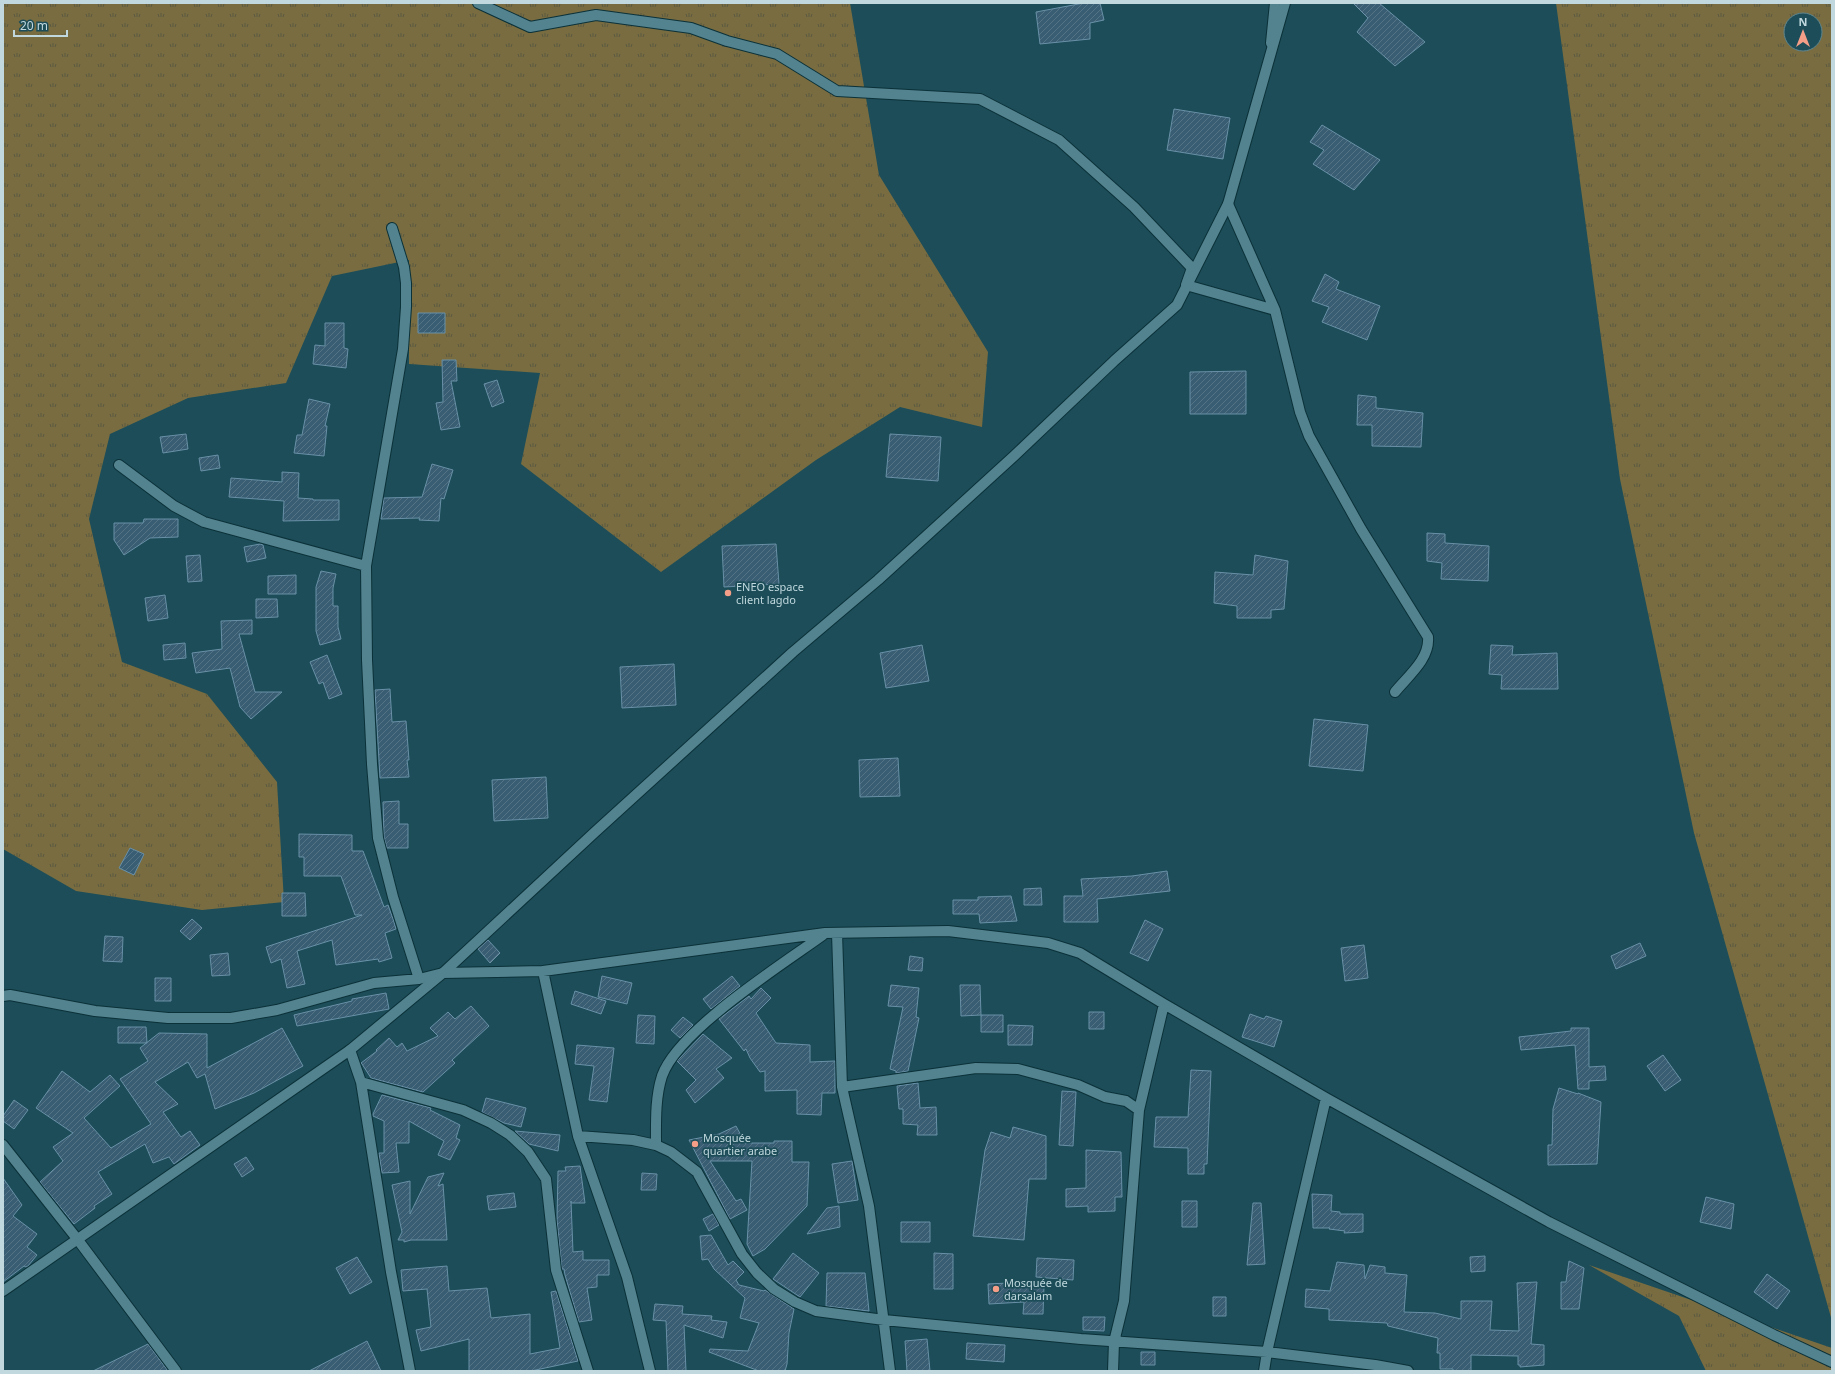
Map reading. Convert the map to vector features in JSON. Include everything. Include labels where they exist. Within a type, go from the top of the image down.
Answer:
[{"type":"street","points":[[478,3],[530,27],[596,15],[691,28],[727,41],[777,54],[837,91],[980,99],[1059,140],[1134,207],[1192,268],[1186,285]]},
{"type":"street","points":[[1267,69],[1275,3]]},
{"type":"street","points":[[3,1291],[350,1050],[443,973],[600,826],[793,652],[878,580],[1014,456],[1114,361],[1162,320],[1177,305],[1228,204],[1285,3]]},
{"type":"street","points":[[1228,204],[1275,310],[1300,412],[1310,436],[1361,529],[1428,637],[1427,650],[1419,663],[1395,692]]},
{"type":"street","points":[[392,228],[404,267],[406,283],[403,349],[366,566],[367,667],[372,764],[378,838],[393,897],[419,979]]},
{"type":"street","points":[[1186,285],[1275,310]]},
{"type":"street","points":[[119,465],[174,506],[204,522],[366,566]]},
{"type":"street","points":[[5,994],[102,1011],[168,1018],[231,1018],[277,1010],[374,983],[419,979],[443,973],[543,971],[825,933],[948,931],[1048,943],[1080,953],[1164,1004],[1326,1098],[1549,1222],[1774,1335],[1832,1362]]},
{"type":"street","points":[[656,1145],[657,1092],[663,1074],[675,1053],[720,1009],[825,933]]},
{"type":"street","points":[[838,933],[842,1087],[869,1206],[890,1371]]},
{"type":"street","points":[[543,971],[578,1136],[627,1277],[650,1371]]},
{"type":"street","points":[[1114,1371],[1114,1342],[1124,1301],[1139,1110],[1164,1004]]},
{"type":"street","points":[[350,1050],[361,1082],[391,1272],[410,1371]]},
{"type":"street","points":[[842,1087],[976,1068],[1018,1069],[1078,1085],[1105,1097],[1126,1102],[1139,1110]]},
{"type":"street","points":[[361,1082],[463,1110],[491,1123],[510,1135],[528,1152],[546,1179],[556,1270],[588,1371]]},
{"type":"street","points":[[1264,1371],[1267,1352],[1326,1098]]},
{"type":"street","points":[[578,1136],[633,1140],[656,1145],[671,1152],[697,1172],[742,1254],[757,1273],[774,1289],[795,1302],[816,1311],[884,1320],[1114,1342],[1267,1352],[1375,1365],[1408,1371]]},
{"type":"street","points":[[3,1145],[78,1240],[176,1371]]},
{"type":"green space","points":[[3,3],[850,3],[879,175],[988,352],[982,427],[900,407],[816,460],[661,572],[521,464],[540,373],[409,364],[409,260],[332,276],[286,383],[188,398],[110,434],[89,519],[122,662],[207,694],[277,782],[284,902],[202,910],[76,891],[3,849]]},
{"type":"green space","points":[[1556,3],[1832,3],[1832,1321],[1694,833],[1620,479]]},
{"type":"green space","points":[[1589,1265],[1832,1348],[1832,1371],[1706,1371],[1679,1316]]},
{"type":"building","points":[[1084,3],[1100,3],[1104,20],[1090,23],[1090,39],[1040,44],[1036,12]]},
{"type":"building","points":[[1353,3],[1379,3],[1425,42],[1395,66],[1357,32],[1368,18]]},
{"type":"building","points":[[1174,109],[1230,118],[1223,159],[1167,150]]},
{"type":"building","points":[[1322,125],[1380,160],[1354,190],[1313,164],[1324,150],[1310,142]]},
{"type":"building","points":[[1325,274],[1339,282],[1336,289],[1380,306],[1367,340],[1322,322],[1329,307],[1312,301]]},
{"type":"building","points":[[418,313],[445,313],[445,333],[418,333]]},
{"type":"building","points":[[325,323],[344,323],[344,348],[348,349],[346,368],[313,364],[315,345],[325,346]]},
{"type":"building","points":[[442,360],[456,360],[457,381],[451,381],[460,427],[441,430],[436,403],[443,402]]},
{"type":"building","points":[[1246,371],[1246,414],[1190,414],[1190,372]]},
{"type":"building","points":[[497,380],[504,402],[492,407],[484,384]]},
{"type":"building","points":[[1358,395],[1376,397],[1376,408],[1423,413],[1421,447],[1372,446],[1372,425],[1357,425]]},
{"type":"building","points":[[309,399],[330,404],[325,426],[327,426],[324,456],[294,453],[297,435],[302,435]]},
{"type":"building","points":[[186,434],[188,449],[163,453],[160,437]]},
{"type":"building","points":[[890,434],[941,437],[938,481],[886,477]]},
{"type":"building","points":[[218,455],[220,468],[201,471],[199,458]]},
{"type":"building","points":[[432,464],[453,470],[444,499],[441,498],[439,521],[419,520],[420,518],[381,519],[384,498],[422,497]]},
{"type":"building","points":[[282,472],[299,473],[298,498],[313,500],[339,500],[339,520],[283,521],[284,501],[229,497],[231,478],[282,482]]},
{"type":"building","points":[[144,519],[178,519],[178,537],[150,538],[124,555],[114,540],[114,523],[143,523]]},
{"type":"building","points":[[1427,533],[1445,534],[1445,543],[1489,546],[1488,581],[1441,579],[1442,563],[1427,561]]},
{"type":"building","points":[[260,544],[263,545],[266,558],[247,562],[244,547]]},
{"type":"building","points":[[776,544],[779,584],[724,587],[722,546]]},
{"type":"building","points":[[200,555],[202,581],[188,582],[186,556]]},
{"type":"building","points":[[1255,555],[1288,561],[1284,609],[1271,610],[1271,618],[1237,618],[1237,606],[1214,603],[1215,572],[1253,575]]},
{"type":"building","points":[[321,571],[336,574],[333,588],[333,606],[338,606],[338,627],[341,639],[320,645],[316,631],[316,587]]},
{"type":"building","points":[[296,575],[296,594],[268,594],[268,576]]},
{"type":"building","points":[[165,595],[168,618],[148,621],[145,598]]},
{"type":"building","points":[[256,599],[277,599],[278,617],[256,618]]},
{"type":"building","points":[[252,620],[252,634],[239,634],[255,692],[282,692],[251,719],[240,707],[230,668],[196,673],[192,653],[222,649],[221,621]]},
{"type":"building","points":[[185,643],[186,658],[164,660],[163,645]]},
{"type":"building","points":[[922,645],[929,681],[886,688],[880,653]]},
{"type":"building","points":[[1491,645],[1513,646],[1512,655],[1557,653],[1558,689],[1501,689],[1502,675],[1489,674]]},
{"type":"building","points":[[327,655],[342,694],[329,699],[323,682],[319,684],[310,662]]},
{"type":"building","points":[[674,664],[676,705],[622,708],[620,667]]},
{"type":"building","points":[[390,689],[392,722],[406,721],[409,777],[380,778],[375,690]]},
{"type":"building","points":[[1314,719],[1368,725],[1363,771],[1309,766]]},
{"type":"building","points":[[898,758],[900,796],[860,797],[859,760]]},
{"type":"building","points":[[546,777],[548,818],[494,821],[492,780]]},
{"type":"building","points":[[399,801],[399,824],[408,824],[408,848],[387,848],[384,837],[383,802]]},
{"type":"building","points":[[299,834],[352,835],[352,851],[363,851],[384,907],[388,905],[393,919],[396,929],[385,933],[392,958],[379,962],[378,959],[336,965],[332,940],[297,951],[305,984],[287,988],[281,959],[271,963],[266,947],[362,915],[355,915],[341,876],[304,876],[304,857],[299,857]]},
{"type":"building","points":[[130,848],[144,854],[134,875],[119,868]]},
{"type":"building","points":[[1167,871],[1170,891],[1097,899],[1098,922],[1064,922],[1064,896],[1083,896],[1081,879],[1132,876]]},
{"type":"building","points":[[1041,888],[1042,905],[1024,905],[1024,889]]},
{"type":"building","points":[[282,893],[305,893],[306,916],[282,916]]},
{"type":"building","points":[[1011,896],[1017,921],[980,923],[979,914],[953,914],[953,900],[978,900],[978,897]]},
{"type":"building","points":[[192,919],[202,928],[190,940],[180,931]]},
{"type":"building","points":[[1145,920],[1163,929],[1148,961],[1130,953]]},
{"type":"building","points":[[105,936],[123,937],[122,962],[103,961]]},
{"type":"building","points":[[488,940],[500,953],[490,963],[478,949]]},
{"type":"building","points":[[1640,943],[1646,956],[1616,969],[1611,956]]},
{"type":"building","points":[[1364,945],[1368,978],[1345,981],[1341,948]]},
{"type":"building","points":[[228,953],[230,975],[212,976],[210,955]]},
{"type":"building","points":[[910,956],[923,958],[922,971],[908,970]]},
{"type":"building","points":[[602,976],[632,983],[627,1004],[598,997]]},
{"type":"building","points":[[732,976],[740,986],[711,1009],[703,999]]},
{"type":"building","points":[[155,978],[171,978],[171,1001],[155,1001]]},
{"type":"building","points":[[891,985],[919,988],[916,1017],[919,1018],[908,1071],[896,1073],[896,1071],[890,1069],[903,1007],[888,1006]]},
{"type":"building","points":[[960,985],[980,985],[981,1015],[961,1016]]},
{"type":"building","points":[[761,988],[771,998],[756,1013],[776,1043],[810,1045],[810,1062],[835,1061],[835,1093],[822,1093],[821,1115],[797,1114],[797,1090],[765,1091],[765,1071],[760,1072],[750,1058],[746,1049],[744,1051],[719,1019],[749,996],[751,999]]},
{"type":"building","points":[[575,991],[606,1001],[601,1014],[571,1004]]},
{"type":"building","points":[[386,993],[389,1009],[297,1026],[294,1015],[352,1001],[352,999]]},
{"type":"building","points":[[471,1006],[489,1026],[452,1060],[455,1063],[423,1092],[371,1078],[361,1063],[377,1051],[376,1050],[389,1038],[397,1047],[402,1043],[407,1051],[438,1036],[430,1028],[448,1012],[455,1019]]},
{"type":"building","points":[[1089,1012],[1104,1012],[1104,1029],[1089,1029]]},
{"type":"building","points":[[1250,1014],[1264,1019],[1266,1016],[1282,1021],[1274,1047],[1242,1037]]},
{"type":"building","points":[[638,1015],[655,1016],[654,1044],[636,1043]]},
{"type":"building","points":[[981,1015],[1003,1015],[1003,1032],[981,1032]]},
{"type":"building","points":[[683,1017],[693,1025],[680,1038],[671,1030]]},
{"type":"building","points":[[1008,1025],[1033,1026],[1032,1045],[1008,1045]]},
{"type":"building","points":[[118,1027],[146,1027],[147,1043],[118,1043]]},
{"type":"building","points":[[282,1028],[303,1066],[254,1093],[215,1109],[205,1074],[197,1078],[188,1062],[155,1082],[178,1104],[163,1112],[181,1137],[190,1131],[200,1145],[174,1164],[169,1157],[153,1163],[145,1144],[98,1172],[112,1194],[94,1206],[95,1208],[74,1224],[40,1182],[63,1161],[53,1147],[73,1133],[36,1108],[62,1071],[90,1092],[110,1075],[120,1086],[84,1118],[111,1148],[151,1124],[120,1079],[148,1061],[140,1048],[159,1033],[207,1034],[207,1068]]},
{"type":"building","points":[[1571,1028],[1589,1028],[1589,1067],[1605,1066],[1606,1080],[1589,1081],[1589,1089],[1578,1089],[1575,1045],[1521,1050],[1519,1037],[1571,1031]]},
{"type":"building","points":[[703,1034],[732,1058],[716,1069],[724,1078],[695,1103],[686,1090],[696,1080],[677,1061]]},
{"type":"building","points":[[577,1045],[614,1048],[607,1102],[589,1100],[594,1066],[575,1064]]},
{"type":"building","points":[[1663,1055],[1681,1080],[1665,1091],[1647,1066]]},
{"type":"building","points":[[1191,1070],[1211,1071],[1207,1164],[1204,1164],[1204,1174],[1188,1174],[1188,1148],[1154,1147],[1156,1117],[1188,1117]]},
{"type":"building","points":[[918,1083],[920,1108],[936,1107],[937,1135],[917,1135],[918,1125],[903,1124],[903,1109],[899,1109],[897,1086]]},
{"type":"building","points":[[1559,1088],[1578,1093],[1601,1102],[1597,1164],[1548,1165],[1548,1145],[1552,1145],[1553,1109]]},
{"type":"building","points":[[1062,1091],[1076,1092],[1073,1146],[1059,1145]]},
{"type":"building","points":[[382,1095],[431,1108],[430,1110],[460,1125],[456,1138],[460,1140],[450,1160],[438,1155],[444,1141],[409,1121],[409,1143],[396,1143],[399,1172],[382,1173],[379,1153],[384,1153],[384,1121],[373,1116],[373,1114]]},
{"type":"building","points":[[486,1098],[526,1108],[521,1127],[504,1123],[482,1112]]},
{"type":"building","points":[[14,1100],[28,1110],[14,1129],[3,1121],[3,1116]]},
{"type":"building","points":[[736,1126],[745,1143],[774,1143],[774,1141],[792,1141],[792,1162],[809,1162],[807,1206],[765,1249],[753,1256],[747,1244],[752,1161],[710,1161],[736,1201],[741,1199],[747,1210],[730,1219],[689,1140],[719,1134]]},
{"type":"building","points":[[1013,1127],[1046,1136],[1046,1179],[1029,1179],[1024,1240],[973,1236],[985,1150],[991,1132],[1010,1138]]},
{"type":"building","points":[[515,1131],[560,1135],[558,1151],[529,1144]]},
{"type":"building","points":[[1086,1150],[1121,1152],[1122,1197],[1115,1197],[1115,1211],[1088,1212],[1088,1206],[1066,1207],[1066,1189],[1086,1188]]},
{"type":"building","points":[[246,1157],[254,1169],[242,1177],[234,1164]]},
{"type":"building","points":[[852,1161],[858,1200],[838,1203],[832,1164]]},
{"type":"building","points":[[580,1166],[585,1203],[571,1203],[573,1252],[583,1251],[583,1260],[609,1260],[609,1275],[597,1275],[597,1287],[587,1288],[592,1320],[579,1322],[564,1269],[562,1269],[557,1220],[558,1171],[566,1171],[565,1167]]},
{"type":"building","points":[[444,1173],[438,1186],[443,1184],[447,1240],[411,1240],[404,1242],[404,1240],[398,1240],[402,1232],[392,1185],[410,1181],[410,1214],[428,1177]]},
{"type":"building","points":[[642,1173],[657,1174],[656,1190],[641,1190]]},
{"type":"building","points":[[3,1178],[22,1205],[13,1216],[37,1234],[27,1247],[37,1255],[28,1266],[24,1266],[3,1282]]},
{"type":"building","points":[[514,1193],[516,1207],[489,1210],[487,1196]]},
{"type":"building","points":[[1312,1194],[1332,1195],[1331,1211],[1340,1212],[1340,1214],[1363,1214],[1363,1232],[1344,1233],[1345,1231],[1329,1229],[1330,1228],[1313,1228]]},
{"type":"building","points":[[1706,1197],[1734,1204],[1731,1229],[1700,1222]]},
{"type":"building","points":[[1182,1201],[1197,1201],[1197,1227],[1182,1227]]},
{"type":"building","points":[[1253,1203],[1261,1203],[1265,1264],[1247,1265]]},
{"type":"building","points":[[839,1206],[840,1227],[807,1234],[827,1208]]},
{"type":"building","points":[[713,1214],[719,1225],[709,1231],[703,1219]]},
{"type":"building","points":[[901,1222],[930,1222],[930,1242],[901,1242]]},
{"type":"building","points":[[711,1235],[728,1265],[733,1261],[744,1272],[736,1280],[739,1285],[765,1290],[794,1309],[789,1333],[787,1364],[785,1371],[759,1371],[709,1352],[710,1349],[748,1351],[759,1323],[740,1318],[745,1298],[714,1269],[708,1259],[702,1260],[700,1236]]},
{"type":"building","points":[[793,1253],[819,1273],[800,1297],[773,1279]]},
{"type":"building","points":[[934,1253],[953,1254],[953,1289],[934,1289]]},
{"type":"building","points":[[1485,1256],[1485,1271],[1471,1272],[1470,1257]]},
{"type":"building","points":[[357,1257],[372,1282],[350,1294],[336,1268]]},
{"type":"building","points":[[1037,1258],[1074,1260],[1073,1280],[1036,1277]]},
{"type":"building","points":[[1569,1261],[1584,1268],[1579,1309],[1561,1309],[1561,1282],[1566,1282]]},
{"type":"building","points":[[1337,1262],[1364,1265],[1365,1279],[1370,1265],[1385,1267],[1385,1273],[1407,1275],[1404,1312],[1435,1313],[1461,1319],[1461,1301],[1492,1301],[1490,1330],[1519,1331],[1517,1283],[1537,1282],[1531,1344],[1544,1345],[1544,1365],[1520,1367],[1520,1365],[1518,1365],[1518,1356],[1471,1355],[1471,1371],[1440,1369],[1440,1353],[1437,1353],[1438,1338],[1388,1326],[1387,1323],[1329,1320],[1329,1309],[1305,1307],[1306,1289],[1330,1291]]},
{"type":"building","points":[[447,1266],[449,1291],[487,1288],[491,1318],[530,1314],[530,1354],[560,1348],[551,1292],[556,1291],[578,1361],[531,1371],[469,1371],[469,1339],[421,1351],[416,1330],[431,1327],[427,1289],[403,1291],[401,1270]]},
{"type":"building","points":[[827,1273],[865,1273],[869,1311],[826,1306]]},
{"type":"building","points":[[1767,1274],[1790,1291],[1777,1309],[1754,1292]]},
{"type":"building","points":[[1008,1283],[1044,1286],[1043,1314],[1023,1314],[1024,1302],[989,1304],[988,1284]]},
{"type":"building","points":[[1213,1297],[1226,1297],[1226,1316],[1213,1316]]},
{"type":"building","points":[[655,1304],[683,1306],[682,1314],[712,1316],[711,1320],[727,1322],[723,1338],[684,1325],[686,1371],[668,1371],[666,1321],[653,1320]]},
{"type":"building","points":[[1083,1317],[1105,1317],[1104,1331],[1083,1330]]},
{"type":"building","points":[[927,1339],[930,1371],[907,1371],[905,1341]]},
{"type":"building","points":[[367,1341],[381,1371],[309,1371]]},
{"type":"building","points":[[967,1343],[1005,1345],[1004,1362],[966,1359]]},
{"type":"building","points":[[148,1344],[168,1371],[93,1371]]},
{"type":"building","points":[[1141,1352],[1155,1352],[1155,1365],[1141,1365]]},
{"type":"place","name":"ENEO espace client lagdo","points":[[728,593]]},
{"type":"place","name":"Mosquée quartier arabe","points":[[695,1144]]},
{"type":"place","name":"Mosquée de darsalam","points":[[996,1289]]}]
